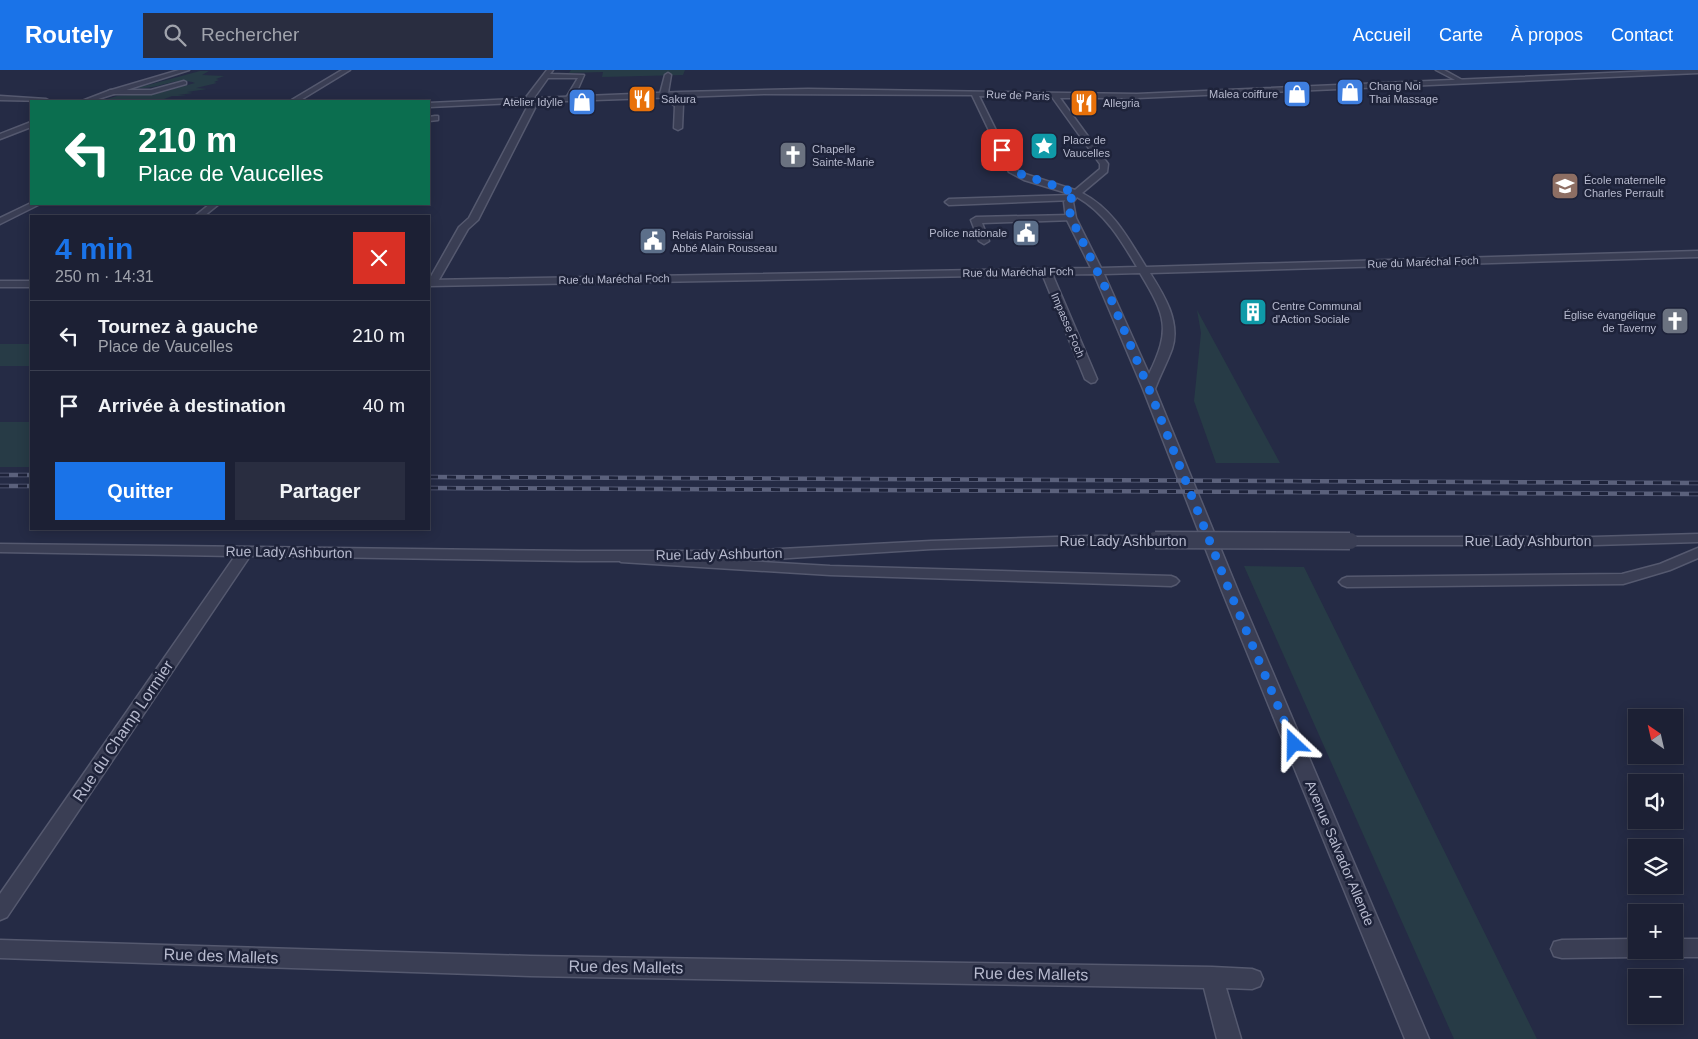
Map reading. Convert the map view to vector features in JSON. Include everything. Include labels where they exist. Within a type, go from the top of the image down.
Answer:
[{"type":"street","points":[[89,100],[186,70]]},
{"type":"street","points":[[296,100],[347,70]]},
{"type":"street","points":[[1439,70],[1461,81]]},
{"type":"street","name":"Rue de Paris","points":[[430,105],[664,94],[841,91],[1137,96],[1698,71]]},
{"type":"street","points":[[430,283],[464,227],[473,220],[532,100],[548,73],[582,76],[570,98]]},
{"type":"street","points":[[668,76],[664,94],[679,105],[678,128]]},
{"type":"street","points":[[110,92],[151,92],[184,84]]},
{"type":"street","points":[[974,93],[1012,170],[1097,206],[1108,217],[1142,270],[1166,316],[1169,335],[1149,389]]},
{"type":"street","points":[[949,202],[1073,195],[1101,174],[1104,170],[1104,164],[1055,96]]},
{"type":"street","points":[[0,98],[31,100]]},
{"type":"street","points":[[1,136],[30,124]]},
{"type":"street","name":"Avenue Salvador Allende","points":[[1073,195],[1068,207],[1071,218],[1111,299],[1149,389],[1230,592],[1417,1039]]},
{"type":"street","points":[[0,222],[34,205]]},
{"type":"street","points":[[201,215],[214,205]]},
{"type":"street","points":[[984,241],[976,220],[1071,218]]},
{"type":"street","name":"Rue du Maréchal Foch","points":[[430,283],[1142,270],[1698,254]]},
{"type":"street","name":"Impasse Foch","points":[[1046,271],[1091,379]]},
{"type":"street","points":[[0,284],[30,284]]},
{"type":"street","name":"Rue Lady Ashburton","points":[[0,548],[579,556],[741,556],[931,545],[1088,540],[1594,541],[1698,538]]},
{"type":"street","name":"Rue du Champ Lormier","points":[[0,912],[246,551]]},
{"type":"street","points":[[1347,582],[1623,579],[1665,567],[1698,552]]},
{"type":"street","name":"Rue Lady Ashburton","points":[[579,556],[708,566],[865,573],[1171,580]]},
{"type":"street","name":"Rue des Mallets","points":[[0,948],[530,966],[1252,979]]},
{"type":"street","points":[[1562,949],[1628,948]]},
{"type":"street","points":[[1683,948],[1698,948]]},
{"type":"street","points":[[1212,978],[1229,1039]]},
{"type":"shaded area","points":[[571,70],[685,70],[683,75],[602,77],[603,72],[569,73]]},
{"type":"shaded area","points":[[200,71],[209,71],[202,75],[224,76],[216,79],[219,80],[214,82],[217,83],[196,88],[207,89],[178,95],[187,96],[172,96],[162,100],[104,100],[117,96],[159,93],[195,83],[181,81],[137,88]]},
{"type":"shaded area","points":[[1197,310],[1280,463],[1216,463],[1194,401],[1201,333]]},
{"type":"shaded area","points":[[0,344],[30,344],[30,366],[0,366]]},
{"type":"shaded area","points":[[0,422],[30,422],[30,467],[0,467]]},
{"type":"shaded area","points":[[1244,566],[1304,567],[1537,1039],[1454,1039]]},
{"type":"railway","points":[[0,475],[30,475]]},
{"type":"railway","points":[[430,477],[1698,483]]},
{"type":"railway","points":[[0,486],[30,486]]},
{"type":"railway","points":[[430,488],[1698,494]]},
{"type":"place","name":"Chang Noi Thai Massage","points":[[1350,92]]},
{"type":"place","name":"Malea coiffure","points":[[1297,94]]},
{"type":"place","name":"Sakura","points":[[642,99]]},
{"type":"place","name":"Atelier Idylle","points":[[582,102]]},
{"type":"place","name":"Allegria","points":[[1084,103]]},
{"type":"place","name":"Place de Vaucelles","points":[[1044,146]]},
{"type":"place","name":"Chapelle Sainte-Marie","points":[[793,155]]},
{"type":"place","name":"École maternelle Charles Perrault","points":[[1565,186]]},
{"type":"place","name":"Police nationale","points":[[1026,233]]},
{"type":"place","name":"Relais Paroissial Abbé Alain Rousseau","points":[[653,241]]},
{"type":"place","name":"Centre Communal d'Action Sociale","points":[[1253,312]]},
{"type":"place","name":"Église évangélique de Taverny","points":[[1675,321]]},
{"type":"route","points":[[1002,150],[1012,170],[1018,174],[1076,193],[1068,202],[1071,218],[1111,299],[1294,744]]}]
